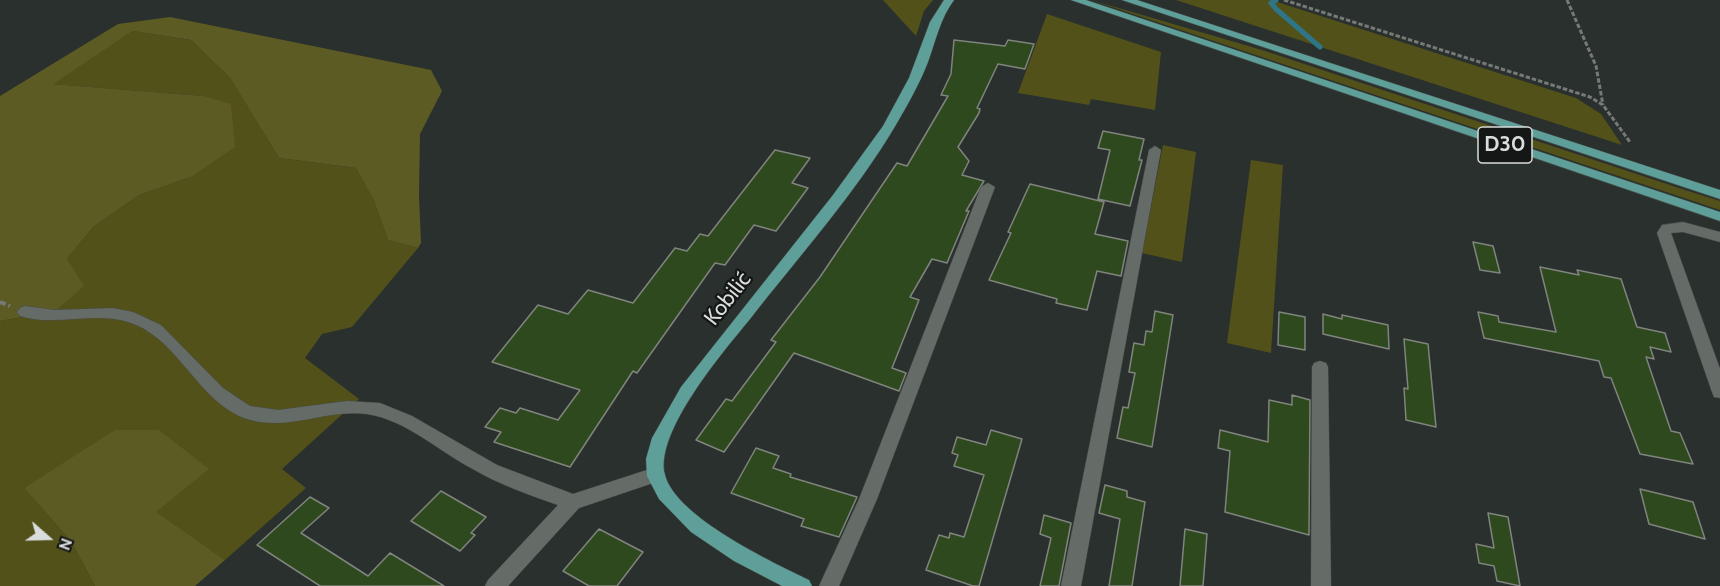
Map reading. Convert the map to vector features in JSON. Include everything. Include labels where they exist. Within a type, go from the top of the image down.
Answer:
[{"type":"main road","name":"Kobilić","points":[[656,475],[658,445],[670,418],[696,378],[867,160],[903,101],[920,67],[934,24],[949,0]]},
{"type":"main road","name":"D30","points":[[1076,0],[1720,218]]},
{"type":"main road","name":"D30","points":[[1127,0],[1720,195]]},
{"type":"main road","points":[[656,475],[673,501],[695,524],[753,563],[802,586]]},
{"type":"street","points":[[1071,586],[1155,150]]},
{"type":"street","points":[[829,586],[868,499],[988,187]]},
{"type":"street","points":[[1720,237],[1675,226],[1667,228],[1664,233],[1720,392]]},
{"type":"street","points":[[25,312],[41,316],[104,312],[127,316],[144,322],[217,391],[243,410],[254,414],[279,416],[355,407],[380,410],[481,465],[573,502]]},
{"type":"street","points":[[1320,367],[1321,586]]},
{"type":"street","points":[[495,586],[573,502],[656,475]]},
{"type":"path","points":[[1284,0],[1590,98],[1603,105],[1630,142]]},
{"type":"path","points":[[1567,0],[1604,95],[1603,105]]},
{"type":"shaded area","points":[[883,0],[933,0],[924,11],[916,36]]},
{"type":"shaded area","points":[[1091,0],[1262,50],[1720,201],[1720,210]]},
{"type":"shaded area","points":[[1176,0],[1271,0],[1576,98],[1601,114],[1622,145]]},
{"type":"shaded area","points":[[1047,14],[1161,52],[1155,110],[1091,99],[1089,105],[1018,93]]},
{"type":"shaded area","points":[[170,17],[431,70],[442,91],[420,134],[421,243],[418,248],[388,240],[374,201],[356,168],[279,158],[230,78],[191,40],[133,31],[53,84],[203,96],[231,104],[235,147],[191,177],[139,195],[93,227],[67,259],[84,286],[55,311],[0,321],[0,96],[118,24]]},
{"type":"shaded area","points":[[133,31],[191,40],[230,78],[279,158],[356,168],[374,201],[388,240],[418,248],[352,327],[322,334],[305,358],[359,399],[282,469],[306,488],[225,560],[155,512],[208,469],[63,464],[24,488],[71,541],[95,586],[0,586],[0,321],[55,311],[67,259],[93,227],[139,195],[191,177],[203,96],[52,84]]},
{"type":"shaded area","points":[[1163,145],[1196,152],[1182,262],[1142,253]]},
{"type":"shaded area","points":[[1251,160],[1283,165],[1271,353],[1227,343]]},
{"type":"shaded area","points":[[115,430],[159,430],[209,469],[156,512],[225,560],[195,586],[95,586],[71,541],[24,488]]},
{"type":"building","points":[[954,40],[1005,46],[1008,40],[1034,44],[1025,69],[998,64],[977,108],[980,109],[979,113],[958,147],[969,161],[962,175],[984,181],[966,211],[969,211],[947,263],[932,259],[910,297],[919,300],[892,368],[906,373],[899,391],[794,353],[724,452],[696,440],[726,399],[732,401],[776,342],[771,340],[820,277],[897,163],[907,166],[948,96],[941,95],[951,74]]},
{"type":"building","points":[[1103,131],[1144,139],[1139,160],[1142,160],[1130,206],[1098,199],[1110,150],[1098,148]]},
{"type":"building","points":[[775,150],[810,158],[792,183],[808,188],[776,231],[754,225],[725,265],[715,263],[637,373],[633,371],[570,467],[494,442],[501,432],[485,427],[500,408],[516,413],[520,408],[558,420],[580,390],[492,362],[538,305],[568,314],[588,290],[633,303],[675,248],[687,251],[700,234],[708,236]]},
{"type":"building","points":[[1030,184],[1104,202],[1095,234],[1128,241],[1121,276],[1097,271],[1087,310],[1056,303],[1057,299],[989,280]]},
{"type":"building","points":[[1473,242],[1493,246],[1500,273],[1480,270]]},
{"type":"building","points":[[1540,267],[1579,275],[1577,270],[1621,279],[1637,327],[1665,333],[1671,352],[1650,347],[1654,359],[1646,357],[1671,431],[1680,433],[1693,464],[1640,454],[1611,378],[1604,377],[1599,361],[1484,338],[1478,312],[1498,316],[1499,322],[1556,332]]},
{"type":"building","points":[[1155,311],[1173,315],[1152,447],[1117,438],[1123,407],[1128,408],[1135,373],[1129,372],[1134,343],[1144,345],[1146,331],[1152,332]]},
{"type":"building","points":[[1279,312],[1305,317],[1305,350],[1278,345]]},
{"type":"building","points":[[1323,314],[1342,319],[1342,315],[1388,325],[1389,349],[1323,334]]},
{"type":"building","points":[[1404,339],[1428,344],[1436,427],[1406,420],[1404,388],[1408,389]]},
{"type":"building","points":[[1292,395],[1310,400],[1309,535],[1225,512],[1230,451],[1218,448],[1220,430],[1268,442],[1269,400],[1292,405]]},
{"type":"building","points":[[991,430],[1022,439],[979,586],[973,586],[926,570],[939,535],[949,538],[950,533],[964,537],[984,475],[954,466],[958,455],[952,453],[957,437],[986,445]]},
{"type":"building","points":[[756,448],[779,456],[773,468],[791,474],[790,477],[857,497],[839,537],[801,526],[804,519],[731,493]]},
{"type":"building","points":[[1105,485],[1127,491],[1127,497],[1145,502],[1132,586],[1109,586],[1120,519],[1099,513]]},
{"type":"building","points":[[1640,489],[1693,502],[1705,539],[1649,524]]},
{"type":"building","points":[[441,491],[486,517],[471,533],[475,535],[460,551],[411,521]]},
{"type":"building","points":[[310,497],[329,508],[301,533],[368,576],[390,553],[444,586],[320,586],[257,545]]},
{"type":"building","points":[[1488,513],[1508,517],[1520,586],[1497,581],[1494,566],[1479,563],[1476,544],[1494,548]]},
{"type":"building","points":[[1044,515],[1071,523],[1059,586],[1040,586],[1051,538],[1040,534]]},
{"type":"building","points":[[599,529],[643,552],[617,586],[589,586],[563,571]]},
{"type":"building","points":[[1185,529],[1207,534],[1203,586],[1180,586]]},
{"type":"waterway","points":[[1276,0],[1271,3],[1276,9],[1320,47]]}]
